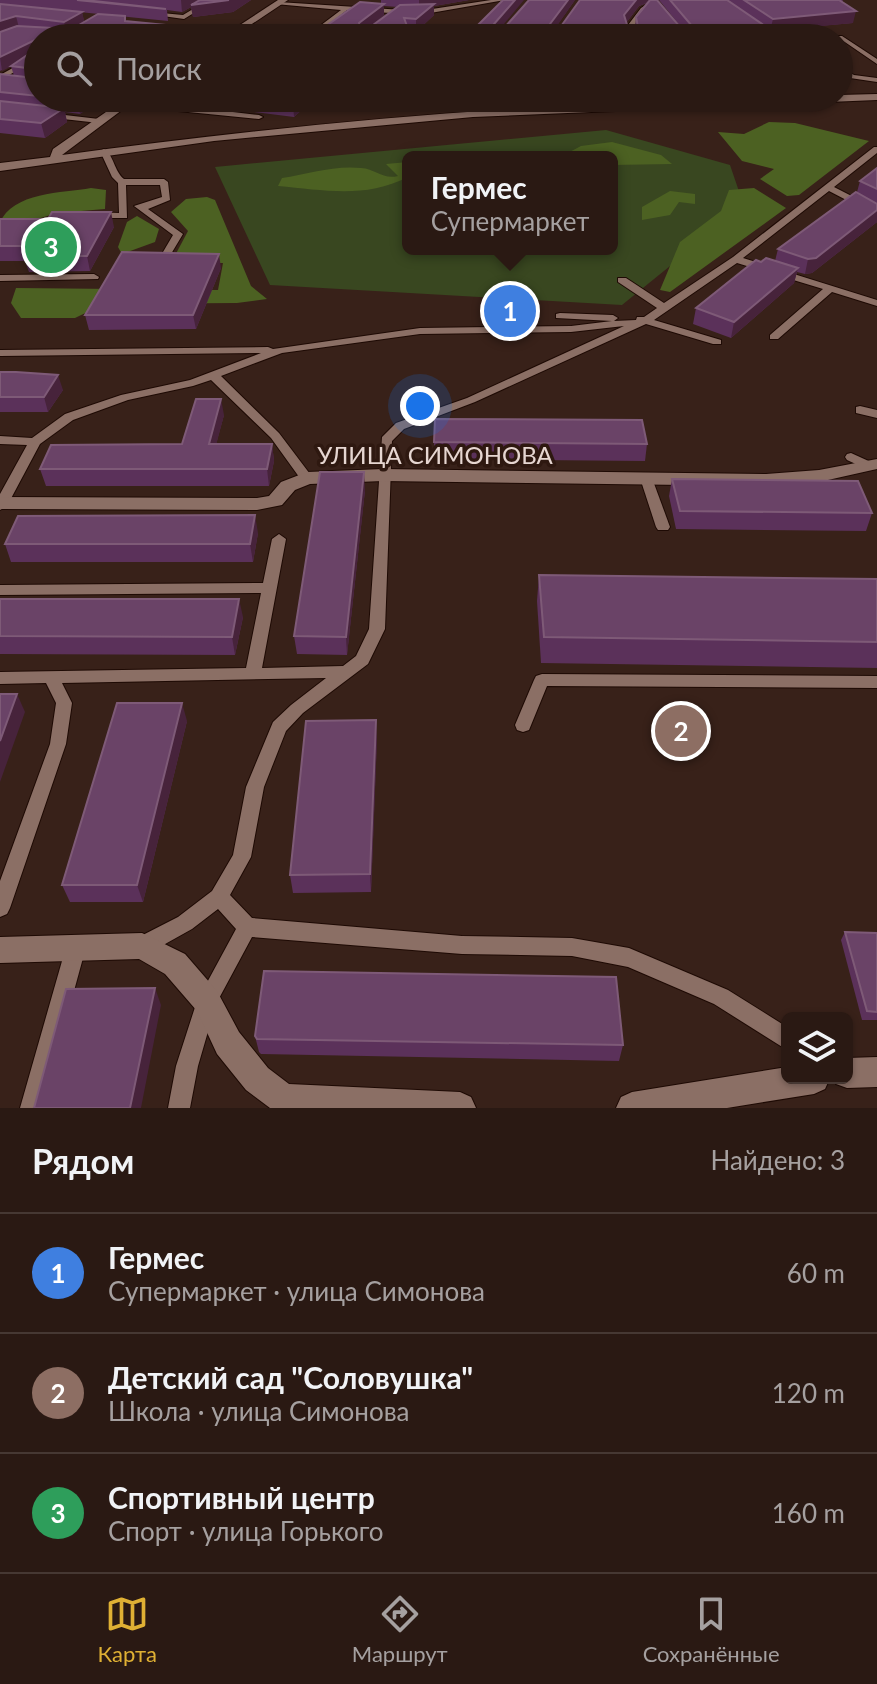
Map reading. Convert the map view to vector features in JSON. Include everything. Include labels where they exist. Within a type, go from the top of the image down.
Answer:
[{"type":"street","points":[[246,24],[281,2]]},
{"type":"street","points":[[146,19],[169,24]]},
{"type":"street","points":[[853,98],[877,98]]},
{"type":"street","points":[[55,158],[57,151],[110,112]]},
{"type":"street","points":[[0,167],[272,131],[497,112]]},
{"type":"street","name":"УЛИЦА СИМОНОВА","points":[[1,504],[257,504],[275,501],[288,486],[307,478],[383,475],[766,480],[819,476],[873,465]]},
{"type":"street","points":[[0,950],[142,946],[175,964],[207,1001],[228,1043],[257,1079],[284,1099],[336,1105],[460,1108]]},
{"type":"street","points":[[853,1073],[877,1072]]},
{"type":"street","points":[[632,1108],[781,1083]]},
{"type":"lane","points":[[146,19],[184,17],[212,0]]},
{"type":"lane","points":[[326,24],[361,0]]},
{"type":"lane","points":[[281,2],[346,10],[429,13],[502,0]]},
{"type":"lane","points":[[632,24],[643,9],[656,3]]},
{"type":"lane","points":[[385,21],[396,13]]},
{"type":"lane","points":[[853,46],[877,62]]},
{"type":"lane","points":[[0,80],[24,65]]},
{"type":"lane","points":[[853,77],[877,80]]},
{"type":"lane","points":[[0,80],[13,83]]},
{"type":"lane","points":[[222,112],[259,117]]},
{"type":"lane","points":[[40,114],[99,121]]},
{"type":"lane","points":[[142,946],[185,923],[219,897],[242,857],[255,787],[279,727],[297,709],[362,660],[377,629],[386,440],[400,426],[471,400],[648,319],[736,259],[877,149]]},
{"type":"lane","points":[[82,215],[124,216],[122,182],[116,177],[104,151]]},
{"type":"lane","points":[[122,182],[164,182],[167,198],[141,208]]},
{"type":"lane","points":[[828,187],[877,213]]},
{"type":"lane","points":[[125,197],[178,234],[168,252]]},
{"type":"lane","points":[[736,259],[877,303]]},
{"type":"lane","points":[[0,278],[94,277]]},
{"type":"lane","points":[[622,280],[664,308]]},
{"type":"lane","points":[[774,337],[829,289]]},
{"type":"lane","points":[[560,316],[648,319],[717,342]]},
{"type":"lane","points":[[0,353],[280,350],[420,331],[571,329],[648,319]]},
{"type":"lane","points":[[1,504],[35,442],[69,417],[95,405],[214,376],[280,350]]},
{"type":"lane","points":[[214,376],[277,435],[292,452],[307,478]]},
{"type":"lane","points":[[860,410],[877,414]]},
{"type":"lane","points":[[0,440],[35,442]]},
{"type":"lane","points":[[851,457],[873,465]]},
{"type":"lane","points":[[646,478],[663,527]]},
{"type":"lane","points":[[253,671],[279,539]]},
{"type":"lane","points":[[0,590],[270,588]]},
{"type":"lane","points":[[0,678],[253,671],[348,672]]},
{"type":"lane","points":[[0,908],[58,744],[64,703],[51,677]]},
{"type":"lane","points":[[523,725],[542,680],[877,682]]},
{"type":"lane","points":[[219,897],[247,927],[462,945],[572,947],[629,958],[721,997],[781,1035]]},
{"type":"lane","points":[[179,1108],[187,1066],[207,1001],[247,927]]},
{"type":"lane","points":[[31,1108],[76,947]]},
{"type":"green space","points":[[769,122],[795,123],[869,141],[799,195],[787,196],[760,179],[774,169],[742,161],[718,132],[744,134]]},
{"type":"green space","points":[[606,130],[730,165],[744,206],[622,305],[270,285],[215,167]]},
{"type":"green space","points":[[612,142],[661,155],[672,164],[618,165],[618,151],[571,151],[581,146]]},
{"type":"green space","points":[[402,163],[402,180],[360,191],[278,186],[282,178],[341,168],[361,168],[388,177],[398,176],[386,164]]},
{"type":"green space","points":[[91,188],[106,190],[105,209],[57,213],[21,224],[0,223],[15,205],[27,200]]},
{"type":"green space","points":[[754,188],[786,208],[670,292],[660,290],[680,242],[721,211],[729,190]]},
{"type":"green space","points":[[670,191],[695,194],[695,204],[679,202],[670,215],[642,220],[642,207]]},
{"type":"green space","points":[[207,197],[215,200],[251,286],[267,299],[237,303],[104,304],[75,318],[21,318],[11,303],[16,288],[218,290],[223,263],[171,263],[188,231],[171,212],[186,199]]},
{"type":"green space","points":[[137,216],[159,229],[155,242],[122,254],[118,247],[127,222]]},
{"type":"building","points":[[200,0],[229,0],[191,5]]},
{"type":"building","points":[[503,0],[515,0],[494,24],[479,24]]},
{"type":"building","points":[[529,0],[568,0],[550,24],[508,24]]},
{"type":"building","points":[[580,0],[636,0],[624,15],[627,24],[563,24]]},
{"type":"building","points":[[650,0],[657,0],[677,24],[637,24],[636,17]]},
{"type":"building","points":[[670,0],[727,0],[762,24],[690,24]]},
{"type":"building","points":[[744,0],[839,0],[856,11],[773,19]]},
{"type":"building","points":[[360,2],[384,4],[359,24],[329,24]]},
{"type":"building","points":[[0,4],[82,12],[64,22],[16,16],[0,21]]},
{"type":"building","points":[[434,4],[416,19],[404,18],[406,24],[374,24],[400,5]]},
{"type":"building","points":[[98,14],[125,16],[125,21],[156,24],[81,24]]},
{"type":"building","points":[[24,26],[24,45],[0,57],[0,32]]},
{"type":"building","points":[[24,57],[24,68],[11,66]]},
{"type":"building","points":[[0,74],[24,77],[24,95],[0,92]]},
{"type":"building","points":[[0,101],[24,104],[24,112],[58,112],[41,123],[0,119]]},
{"type":"building","points":[[877,168],[877,189],[860,181]]},
{"type":"building","points":[[856,192],[877,204],[877,210],[816,258],[808,259],[778,249]]},
{"type":"building","points":[[52,212],[111,212],[87,256],[24,256],[30,246],[0,246],[0,219],[48,219]]},
{"type":"building","points":[[122,252],[219,254],[193,315],[85,315]]},
{"type":"building","points":[[766,258],[798,268],[734,322],[696,308],[756,260],[761,262]]},
{"type":"building","points":[[0,372],[58,375],[44,397],[0,397]]},
{"type":"building","points":[[196,399],[221,399],[209,444],[272,444],[267,469],[40,469],[51,445],[182,444]]},
{"type":"building","points":[[435,419],[642,420],[647,444],[434,442]]},
{"type":"building","points":[[320,472],[364,472],[346,637],[294,636]]},
{"type":"building","points":[[672,479],[858,481],[872,513],[680,511]]},
{"type":"building","points":[[255,515],[250,544],[5,544],[18,516]]},
{"type":"building","points":[[539,575],[877,579],[877,642],[544,637]]},
{"type":"building","points":[[0,599],[239,599],[232,637],[0,636]]},
{"type":"building","points":[[0,694],[17,694],[0,741]]},
{"type":"building","points":[[117,703],[182,703],[137,885],[62,885]]},
{"type":"building","points":[[376,720],[370,874],[290,875],[306,721]]},
{"type":"building","points":[[845,932],[877,933],[877,1012],[867,1011]]},
{"type":"building","points":[[264,971],[616,977],[623,1045],[257,1039]]},
{"type":"building","points":[[155,988],[130,1108],[34,1108],[66,989]]},
{"type":"place","name":"Спортивный центр","points":[[51,247]]},
{"type":"place","name":"Гермес","points":[[510,311]]},
{"type":"place","name":"Детский сад \"Соловушка\"","points":[[681,731]]}]
